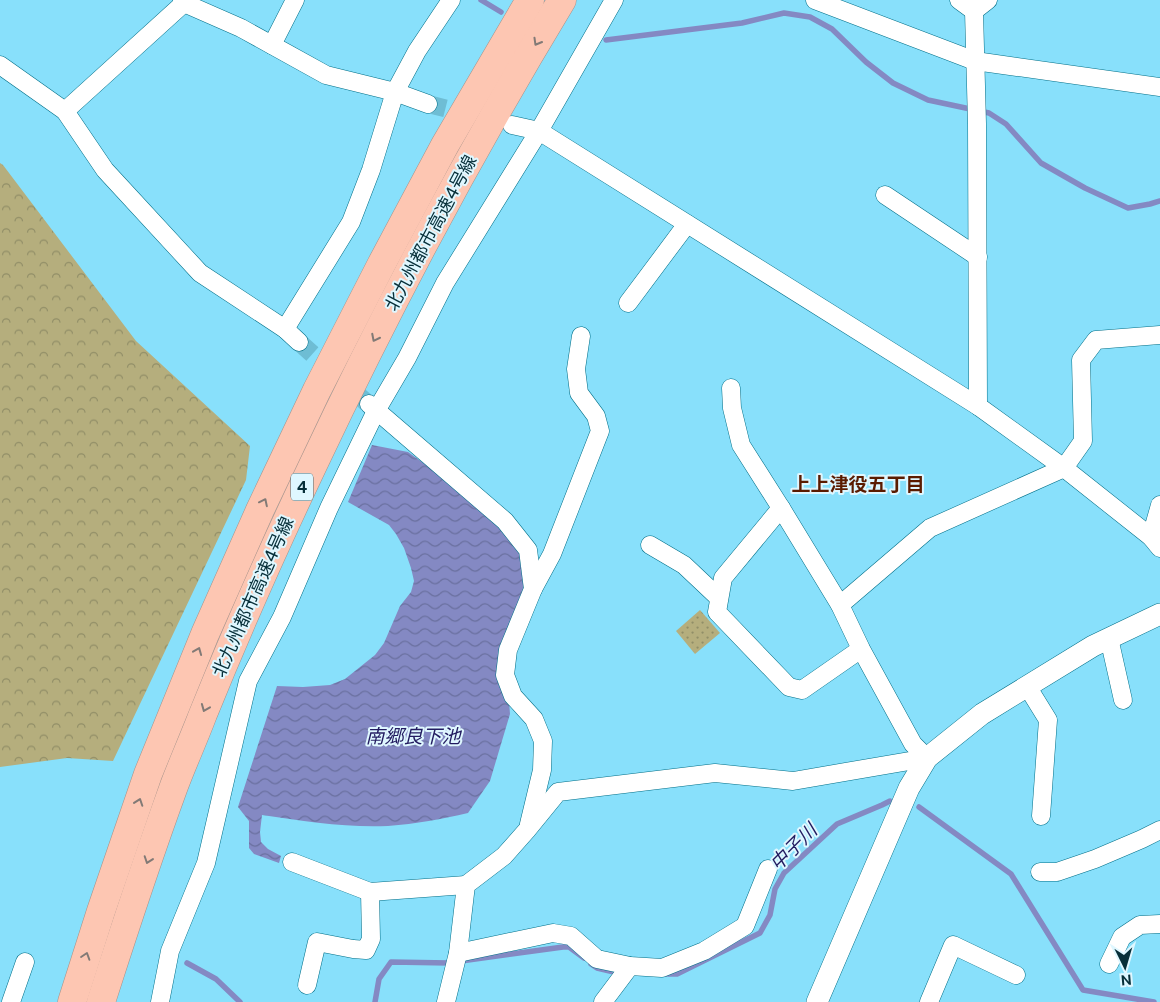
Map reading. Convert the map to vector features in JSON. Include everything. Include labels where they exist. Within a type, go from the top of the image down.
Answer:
[{"type":"highway","name":"北九州都市高速4号線","points":[[72,1002],[148,774],[205,634],[260,510],[317,390],[381,265],[445,145],[530,0]]},
{"type":"highway","name":"北九州都市高速4号線","points":[[101,1002],[126,922],[175,785],[232,643],[286,520],[342,402],[407,275],[473,154],[562,0]]},
{"type":"street","points":[[272,45],[295,0]]},
{"type":"street","points":[[285,328],[351,222],[371,170],[395,92],[417,51],[452,0]]},
{"type":"street","points":[[160,1002],[170,951],[206,862],[248,681],[282,617],[372,407],[407,358],[445,283],[538,131],[614,0]]},
{"type":"street","points":[[815,0],[975,61],[1160,88]]},
{"type":"street","points":[[959,0],[974,11]]},
{"type":"street","points":[[974,11],[988,0]]},
{"type":"street","points":[[64,111],[183,1],[241,28],[326,75],[395,92],[428,104]]},
{"type":"street","points":[[974,11],[977,124],[978,406]]},
{"type":"street","points":[[0,65],[64,111],[105,170],[200,273],[285,328],[300,342]]},
{"type":"street","points":[[512,125],[538,131],[978,406],[1064,468],[1155,542]]},
{"type":"street","points":[[885,195],[978,258]]},
{"type":"street","points":[[628,303],[687,224]]},
{"type":"street","points":[[840,605],[930,528],[1064,468],[1083,442],[1081,360],[1096,340],[1160,335]]},
{"type":"street","points":[[527,830],[542,770],[543,741],[534,719],[513,696],[505,675],[508,650],[533,589],[552,554],[600,431],[596,416],[579,393],[576,369],[581,336]]},
{"type":"street","points":[[731,388],[732,408],[741,445],[840,605],[861,649],[913,744],[926,758]]},
{"type":"street","points":[[372,407],[505,521],[528,550],[533,589]]},
{"type":"street","points":[[1155,542],[1160,505]]},
{"type":"street","points":[[781,508],[723,578],[717,612],[789,687],[802,690],[861,649]]},
{"type":"street","points":[[650,545],[684,566],[719,598]]},
{"type":"street","points":[[817,1002],[909,788],[926,758],[982,714],[1027,686],[1093,646],[1160,614]]},
{"type":"street","points":[[1109,638],[1124,700]]},
{"type":"street","points":[[1027,686],[1048,720],[1041,816]]},
{"type":"street","points":[[292,862],[370,892],[466,885],[504,856],[558,792],[715,773],[793,781],[926,758]]},
{"type":"street","points":[[1040,872],[1057,872],[1095,859],[1160,830]]},
{"type":"street","points":[[458,953],[553,934],[571,936],[597,959],[630,966],[662,968],[704,950],[745,926],[768,869]]},
{"type":"street","points":[[446,1002],[458,953],[466,885]]},
{"type":"street","points":[[308,985],[316,942],[366,950],[371,939],[370,892]]},
{"type":"street","points":[[1109,964],[1122,937],[1140,925],[1160,924]]},
{"type":"street","points":[[929,1002],[953,945],[1016,975]]},
{"type":"street","points":[[11,1002],[25,962]]},
{"type":"street","points":[[603,1002],[630,966]]},
{"type":"green space","points":[[0,163],[136,341],[250,446],[246,480],[113,761],[67,758],[0,767]]},
{"type":"green space","points":[[700,610],[720,633],[695,654],[676,631]]},
{"type":"water","name":"南郷良下池","points":[[372,445],[408,452],[457,487],[504,530],[521,556],[527,582],[509,701],[510,714],[490,781],[468,813],[419,823],[388,826],[325,824],[262,815],[261,842],[268,849],[281,856],[279,863],[254,854],[249,848],[249,821],[238,807],[277,686],[330,685],[345,679],[375,655],[384,643],[400,606],[411,592],[414,581],[404,548],[389,525],[348,502]]},
{"type":"waterway","points":[[481,0],[501,12]]},
{"type":"waterway","points":[[606,40],[742,23],[784,13],[810,17],[832,29],[866,62],[893,83],[928,100],[989,113],[1006,124],[1041,163],[1085,188],[1128,208],[1160,201]]},
{"type":"waterway","name":"中子川","points":[[663,974],[677,974],[760,933],[770,915],[775,889],[784,873],[837,824],[890,801]]},
{"type":"waterway","name":"中子川","points":[[919,807],[1011,874],[1083,990],[1154,1002]]},
{"type":"waterway","name":"中子川","points":[[461,961],[563,947],[569,947],[584,958]]},
{"type":"waterway","name":"中子川","points":[[375,1002],[379,979],[391,962],[449,963]]},
{"type":"waterway","name":"中子川","points":[[187,963],[216,979],[240,1002]]},
{"type":"waterway","name":"中子川","points":[[591,964],[597,968],[614,972]]},
{"type":"tunnel","points":[[428,104],[472,115]]},
{"type":"tunnel","points":[[299,342],[367,403]]},
{"type":"district","name":"上上津役五丁目","points":[[858,484]]}]
